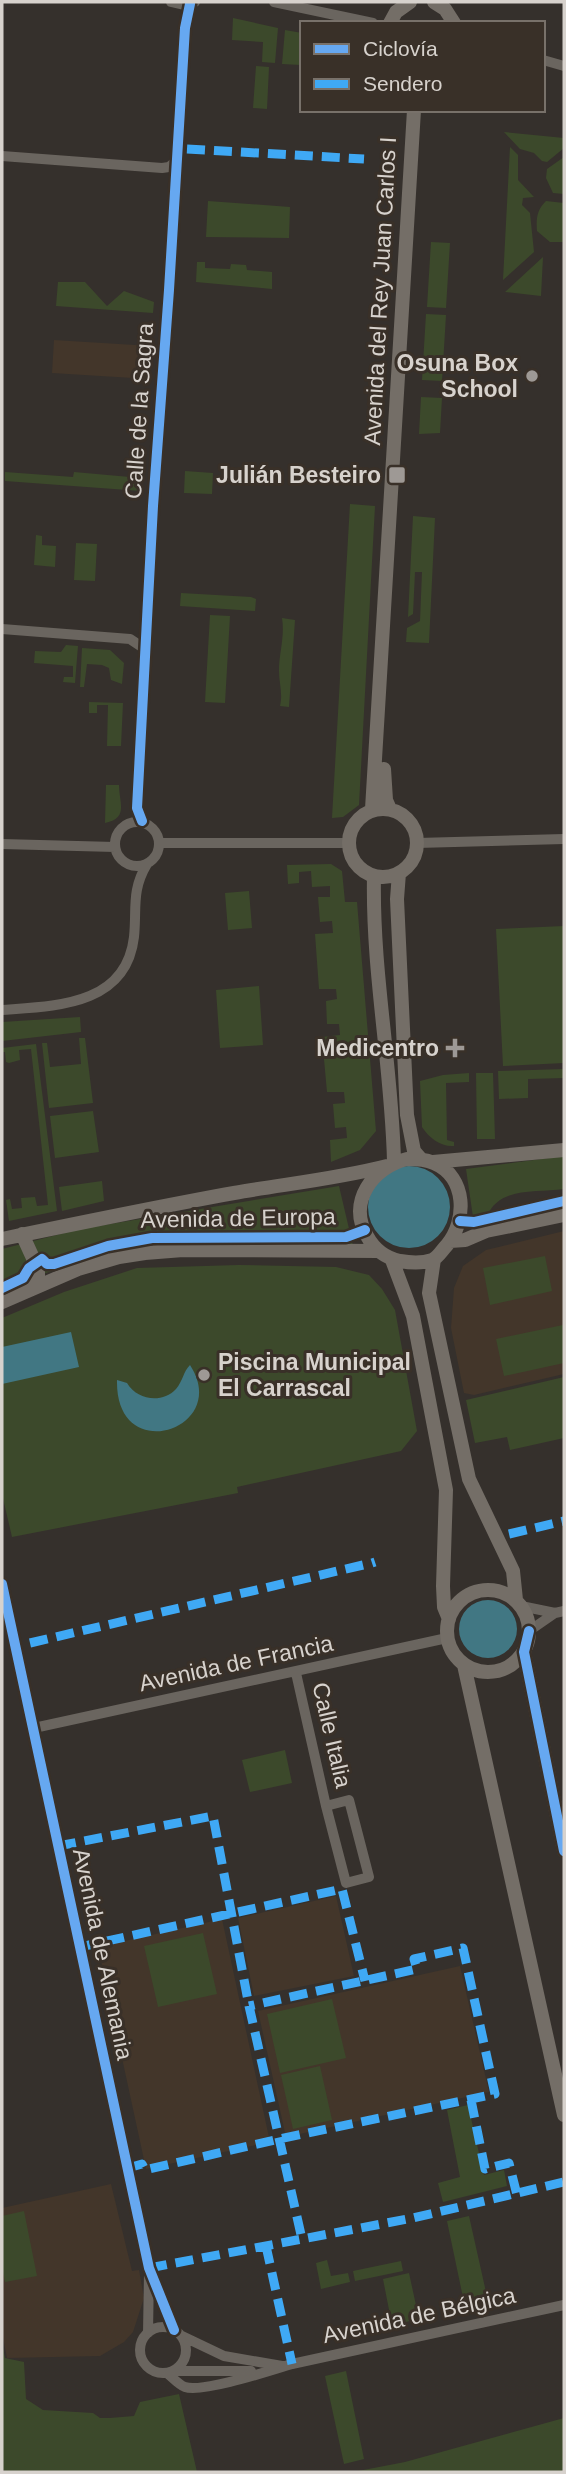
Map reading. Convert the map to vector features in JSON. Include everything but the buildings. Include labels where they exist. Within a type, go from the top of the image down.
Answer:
[{"type":"main road","points":[[391,21],[396,12],[410,2]]},
{"type":"main road","points":[[439,3],[452,21]]},
{"type":"main road","name":"Avenida del Rey Juan Carlos I","points":[[372,809],[414,112]]},
{"type":"main road","name":"Avenida del Rey Juan Carlos I","points":[[390,809],[386,800],[384,775],[423,112]]},
{"type":"main road","points":[[372,809],[390,809],[401,813],[410,821],[417,843],[412,861],[399,873],[387,877],[374,876],[355,863],[348,843],[352,827],[360,816],[372,809]]},
{"type":"main road","points":[[399,873],[397,899],[407,1115],[414,1151],[448,1173],[461,1199],[460,1221],[450,1241],[434,1259],[429,1293],[469,1479],[513,1571],[518,1603],[529,1620],[524,1652],[564,1851]]},
{"type":"main road","points":[[374,876],[377,956],[393,1117],[390,1164]]},
{"type":"main road","points":[[434,1259],[413,1264],[392,1260],[378,1251],[366,1235],[361,1216],[363,1196],[372,1179],[390,1164],[407,1159],[427,1161],[564,1150]]},
{"type":"main road","name":"Avenida de Europa","points":[[2,1239],[182,1202],[348,1176],[390,1164]]},
{"type":"main road","points":[[450,1241],[465,1240],[486,1231],[564,1215]]},
{"type":"main road","points":[[22,1234],[38,1269],[38,1275],[25,1292]]},
{"type":"main road","name":"Avenida de Europa","points":[[2,1301],[88,1266],[145,1253],[183,1250],[378,1251]]},
{"type":"main road","points":[[392,1260],[413,1316],[446,1490],[443,1586],[444,1607],[449,1619]]},
{"type":"main road","points":[[518,1603],[501,1592],[485,1590],[469,1594],[456,1604],[449,1619],[447,1638],[453,1653],[464,1665],[476,1671],[503,1670],[524,1652]]},
{"type":"main road","points":[[464,1665],[564,2115]]},
{"type":"street","points":[[171,2],[178,5],[193,3]]},
{"type":"street","points":[[274,2],[364,21]]},
{"type":"street","name":"Calle de la Sagra","points":[[142,821],[137,808],[145,649],[185,28],[193,3]]},
{"type":"street","points":[[545,61],[564,66]]},
{"type":"street","points":[[2,156],[162,168],[169,167],[176,161]]},
{"type":"street","points":[[2,629],[130,639],[145,649]]},
{"type":"street","points":[[2,1010],[65,1006],[97,995],[115,979],[127,963],[134,939],[137,881],[147,864],[157,856],[160,843],[158,833],[151,825],[142,821],[128,823],[122,827],[115,840],[115,847],[127,864],[147,864]]},
{"type":"street","points":[[417,843],[564,839]]},
{"type":"street","points":[[160,843],[348,843]]},
{"type":"street","points":[[2,844],[115,847]]},
{"type":"street","name":"Avenida de Alemania","points":[[2,1584],[149,2268],[178,2333]]},
{"type":"street","points":[[518,1603],[560,1612]]},
{"type":"street","points":[[529,1631],[560,1612]]},
{"type":"street","name":"Avenida de Francia","points":[[34,1728],[447,1638]]},
{"type":"street","name":"Calle Italia","points":[[296,1673],[326,1806],[346,1882],[369,1877],[349,1800],[326,1806]]},
{"type":"street","name":"Avenida de Alemania","points":[[148,2333],[149,2268]]},
{"type":"street","name":"Avenida de Bélgica","points":[[171,2372],[184,2387],[198,2388],[285,2366],[563,2306]]},
{"type":"street","points":[[160,2327],[178,2333],[187,2351],[185,2359],[171,2372],[155,2372],[144,2363],[140,2349],[148,2333],[160,2327]]},
{"type":"street","name":"Avenida de Bélgica","points":[[178,2333],[223,2356],[285,2366]]},
{"type":"street","name":"Avenida de Bélgica","points":[[171,2372],[253,2371],[285,2366]]},
{"type":"shaded area","points":[[54,340],[151,346],[149,379],[52,373]]},
{"type":"shaded area","points":[[564,1231],[564,1374],[474,1395],[464,1393],[451,1328],[454,1288],[463,1266],[486,1250]]},
{"type":"shaded area","points":[[336,1896],[354,1976],[254,1996],[238,1918]]},
{"type":"shaded area","points":[[222,1919],[270,2142],[146,2169],[98,1947]]},
{"type":"shaded area","points":[[460,1966],[489,2092],[286,2137],[258,2011]]},
{"type":"shaded area","points":[[111,2184],[132,2271],[139,2270],[144,2298],[133,2332],[124,2342],[100,2356],[7,2358],[2,2333],[2,2208]]},
{"type":"green space","points":[[233,18],[278,28],[275,63],[262,62],[263,42],[232,40]]},
{"type":"green space","points":[[285,30],[300,33],[300,65],[282,64]]},
{"type":"green space","points":[[256,66],[269,67],[267,109],[253,108]]},
{"type":"green space","points":[[504,132],[564,138],[564,148],[547,162],[542,161],[534,153],[520,149]]},
{"type":"green space","points":[[510,147],[518,155],[518,180],[534,197],[523,198],[522,205],[530,213],[534,252],[503,280]]},
{"type":"green space","points":[[564,157],[564,194],[553,193],[546,178],[547,169]]},
{"type":"green space","points":[[208,201],[290,207],[289,238],[206,237]]},
{"type":"green space","points":[[546,201],[564,203],[564,242],[550,242],[537,231],[538,215]]},
{"type":"green space","points":[[431,242],[450,243],[446,308],[427,307]]},
{"type":"green space","points":[[543,257],[541,296],[505,292]]},
{"type":"green space","points":[[197,262],[205,262],[205,268],[230,269],[231,264],[246,265],[247,270],[272,272],[272,289],[196,282]]},
{"type":"green space","points":[[58,282],[85,282],[107,306],[124,291],[154,302],[153,313],[56,306]]},
{"type":"green space","points":[[426,314],[446,315],[442,381],[422,380]]},
{"type":"green space","points":[[421,397],[442,398],[440,433],[419,434]]},
{"type":"green space","points":[[185,471],[213,473],[212,494],[184,493]]},
{"type":"green space","points":[[5,472],[73,477],[74,472],[141,478],[141,491],[5,481]]},
{"type":"green space","points":[[350,504],[375,506],[359,805],[343,817],[332,818]]},
{"type":"green space","points":[[413,516],[435,518],[429,643],[406,642],[407,628],[420,621],[422,572],[415,572],[413,614],[408,617]]},
{"type":"green space","points":[[36,535],[42,536],[42,545],[56,546],[55,567],[34,565]]},
{"type":"green space","points":[[76,543],[97,544],[95,581],[74,580]]},
{"type":"green space","points":[[181,593],[251,597],[256,599],[255,611],[180,606]]},
{"type":"green space","points":[[210,615],[230,616],[225,703],[205,702]]},
{"type":"green space","points":[[282,618],[295,620],[289,707],[280,706]]},
{"type":"green space","points":[[66,645],[78,646],[75,683],[63,682],[64,677],[73,677],[73,666],[34,663],[35,651],[61,652]]},
{"type":"green space","points":[[82,648],[110,650],[124,663],[122,684],[111,680],[109,668],[87,664],[84,687],[80,687]]},
{"type":"green space","points":[[89,702],[123,703],[121,746],[107,746],[108,705],[97,705],[97,713],[89,713]]},
{"type":"green space","points":[[106,785],[119,785],[121,809],[117,817],[105,823]]},
{"type":"green space","points":[[331,864],[342,871],[345,902],[357,902],[376,1131],[360,1150],[331,1162],[330,1140],[347,1138],[346,1127],[335,1128],[333,1104],[345,1103],[344,1092],[327,1092],[322,1037],[340,1035],[339,1024],[327,1024],[326,1001],[337,999],[336,989],[319,989],[315,934],[333,933],[332,921],[320,922],[318,897],[330,897],[330,886],[312,887],[311,871],[299,872],[299,883],[288,884],[287,865]]},
{"type":"green space","points":[[249,891],[252,928],[228,930],[225,893]]},
{"type":"green space","points":[[564,926],[564,1063],[503,1066],[496,929]]},
{"type":"green space","points":[[259,986],[263,1045],[220,1048],[216,990]]},
{"type":"green space","points":[[80,1017],[81,1032],[2,1041],[2,1022]]},
{"type":"green space","points":[[79,1038],[85,1038],[93,1103],[49,1108],[42,1043],[47,1043],[50,1067],[81,1064]]},
{"type":"green space","points":[[36,1044],[57,1211],[9,1221],[6,1200],[10,1199],[12,1209],[22,1208],[21,1198],[35,1197],[37,1206],[48,1205],[31,1049],[19,1050],[20,1060],[9,1063],[6,1062],[5,1052],[2,1052],[2,1048]]},
{"type":"green space","points":[[564,1069],[564,1078],[528,1079],[528,1098],[499,1099],[498,1071]]},
{"type":"green space","points":[[469,1073],[469,1082],[446,1083],[447,1140],[454,1142],[454,1146],[440,1143],[422,1127],[420,1081],[443,1075]]},
{"type":"green space","points":[[476,1073],[493,1073],[495,1139],[477,1139]]},
{"type":"green space","points":[[93,1111],[99,1152],[55,1158],[50,1116]]},
{"type":"green space","points":[[564,1156],[564,1189],[510,1195],[493,1206],[487,1216],[473,1217],[466,1169]]},
{"type":"green space","points":[[102,1181],[104,1201],[62,1211],[59,1187]]},
{"type":"green space","points":[[339,1186],[354,1250],[149,1240],[2,1287],[2,1249],[80,1229]]},
{"type":"green space","points":[[545,1256],[552,1291],[490,1305],[483,1268]]},
{"type":"green space","name":"Piscina Municipal El Carrascal","points":[[239,1265],[336,1267],[369,1275],[382,1289],[395,1310],[417,1431],[401,1451],[237,1487],[238,1493],[12,1537],[2,1494],[2,1318],[64,1292],[137,1268]]},
{"type":"green space","points":[[563,1325],[564,1363],[504,1376],[496,1339]]},
{"type":"green space","points":[[564,1377],[564,1438],[510,1450],[507,1437],[475,1443],[466,1400]]},
{"type":"green space","points":[[285,1750],[292,1783],[250,1792],[242,1760]]},
{"type":"green space","points":[[203,1933],[217,1994],[158,2007],[144,1946]]},
{"type":"green space","points":[[332,1999],[346,2058],[280,2073],[267,2014]]},
{"type":"green space","points":[[320,2066],[332,2120],[293,2129],[281,2075]]},
{"type":"green space","points":[[468,2105],[484,2175],[504,2170],[507,2186],[443,2202],[438,2183],[460,2177],[447,2110]]},
{"type":"green space","points":[[24,2211],[37,2276],[5,2282],[2,2268],[2,2216]]},
{"type":"green space","points":[[469,2216],[488,2301],[465,2307],[447,2221]]},
{"type":"green space","points":[[327,2260],[331,2276],[348,2273],[350,2282],[321,2289],[316,2263]]},
{"type":"green space","points":[[401,2261],[403,2271],[355,2281],[353,2271]]},
{"type":"green space","points":[[409,2273],[419,2319],[392,2325],[383,2279]]},
{"type":"green space","points":[[2,2342],[5,2358],[24,2362],[26,2399],[43,2410],[93,2413],[100,2418],[134,2416],[140,2402],[179,2394],[197,2472],[6,2472],[2,2469]]},
{"type":"green space","points":[[346,2371],[364,2459],[344,2464],[325,2376]]},
{"type":"green space","points":[[564,2418],[564,2472],[353,2472],[405,2462]]},
{"type":"water","points":[[409,1166],[425,1169],[438,1178],[447,1191],[450,1207],[447,1223],[438,1236],[425,1245],[409,1248],[393,1245],[380,1236],[371,1223],[368,1207],[371,1191],[380,1178],[393,1169]]},
{"type":"water","points":[[71,1332],[79,1367],[2,1384],[2,1347]]},
{"type":"water","points":[[190,1365],[199,1388],[196,1407],[185,1421],[168,1429],[150,1431],[133,1424],[121,1407],[117,1380],[127,1383],[131,1389],[143,1396],[164,1397],[176,1389]]},
{"type":"water","points":[[482,1600],[494,1600],[509,1608],[517,1623],[517,1635],[509,1650],[494,1658],[482,1658],[467,1650],[459,1635],[459,1623],[467,1608]]},
{"type":"marked path","points":[[187,149],[364,159]]},
{"type":"marked path","points":[[509,1534],[564,1521]]},
{"type":"marked path","points":[[30,1643],[363,1565]]},
{"type":"marked path","points":[[58,1846],[213,1816],[249,2006],[302,2239]]},
{"type":"marked path","points":[[80,1947],[342,1889],[365,1981]]},
{"type":"marked path","points":[[128,2168],[142,2164],[145,2170],[495,2094],[463,1948],[414,1959],[417,1969],[249,2006]]},
{"type":"marked path","points":[[471,2100],[485,2169],[509,2163],[517,2195]]},
{"type":"marked path","points":[[149,2268],[413,2218],[564,2182]]},
{"type":"marked path","points":[[266,2246],[292,2364]]},
{"type":"cycle path","points":[[142,821],[137,808],[153,506],[185,28],[190,4]]},
{"type":"cycle path","points":[[460,1221],[474,1222],[564,1201]]},
{"type":"cycle path","points":[[2,1288],[23,1278],[29,1268],[42,1259],[47,1264],[54,1264],[108,1246],[152,1238],[346,1237],[365,1230]]},
{"type":"cycle path","points":[[2,1584],[149,2268],[174,2330]]},
{"type":"cycle path","points":[[529,1631],[524,1652],[564,1851]]},
{"type":"place","name":"Osuna Box School","points":[[532,376]]},
{"type":"place","name":"Julián Besteiro","points":[[397,475]]},
{"type":"place","name":"Medicentro","points":[[455,1048]]},
{"type":"place","name":"Piscina Municipal El Carrascal","points":[[204,1375]]}]
